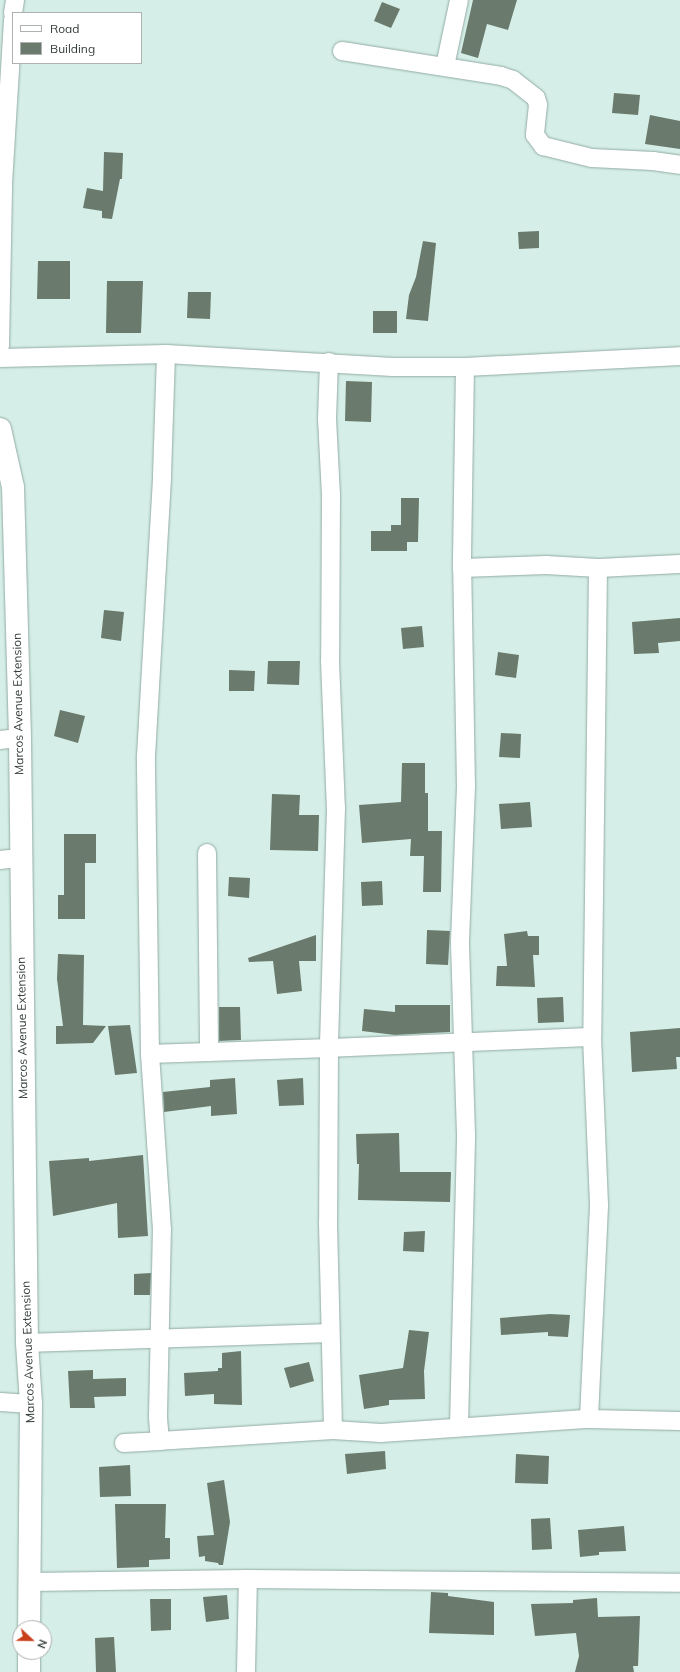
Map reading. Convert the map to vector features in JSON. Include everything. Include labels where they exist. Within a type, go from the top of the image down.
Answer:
[{"type":"street","points":[[14,0],[14,12]]},
{"type":"street","points":[[445,66],[459,0]]},
{"type":"street","points":[[0,346],[6,40],[12,21]]},
{"type":"street","points":[[342,51],[445,66],[501,76],[513,80],[536,98],[538,105],[535,135],[543,146],[592,158],[653,161],[680,165]]},
{"type":"street","points":[[160,1440],[158,1416],[161,1338],[162,1230],[150,1054],[146,756],[154,584],[162,475],[166,354]]},
{"type":"street","points":[[0,358],[166,354],[329,362],[393,367],[465,367],[680,356]]},
{"type":"street","points":[[329,362],[327,420],[331,495],[330,661],[336,808],[328,1048],[328,1223],[333,1430]]},
{"type":"street","points":[[459,1426],[466,1150],[460,942],[466,787],[462,568],[465,367]]},
{"type":"street","name":"Marcos Avenue Extension","points":[[0,429],[13,487],[10,859],[27,1343],[31,1404],[29,1620]]},
{"type":"street","points":[[462,568],[546,565],[598,568],[680,564]]},
{"type":"street","points":[[589,1419],[599,1206],[592,1036],[598,568]]},
{"type":"street","points":[[207,853],[209,1052]]},
{"type":"street","points":[[150,1054],[464,1044],[592,1036]]},
{"type":"street","points":[[27,1343],[330,1333]]},
{"type":"street","points":[[0,1402],[31,1404]]},
{"type":"street","points":[[124,1443],[333,1430],[381,1433],[459,1426],[508,1426],[589,1419],[680,1421]]},
{"type":"street","points":[[246,1672],[248,1579]]},
{"type":"street","points":[[29,1582],[248,1579],[680,1583]]},
{"type":"street","points":[[30,1660],[30,1672]]},
{"type":"building","points":[[473,0],[517,0],[508,30],[487,24],[478,58],[461,53]]},
{"type":"building","points":[[382,2],[400,9],[391,28],[374,21]]},
{"type":"building","points":[[614,93],[640,95],[638,115],[612,113]]},
{"type":"building","points":[[650,115],[680,121],[680,149],[645,144]]},
{"type":"building","points":[[104,152],[123,153],[122,179],[120,179],[112,219],[102,218],[102,211],[83,208],[87,188],[103,191]]},
{"type":"building","points":[[539,231],[539,248],[519,249],[518,232]]},
{"type":"building","points":[[423,241],[436,243],[428,321],[406,319],[409,295],[416,277]]},
{"type":"building","points":[[38,261],[70,261],[70,299],[37,299]]},
{"type":"building","points":[[107,281],[143,281],[141,333],[106,333]]},
{"type":"building","points":[[188,292],[211,292],[210,319],[187,318]]},
{"type":"building","points":[[373,311],[397,311],[397,333],[373,333]]},
{"type":"building","points":[[346,381],[372,382],[371,422],[345,421]]},
{"type":"building","points":[[401,498],[419,498],[418,542],[407,542],[407,551],[371,551],[371,531],[391,531],[391,525],[401,525]]},
{"type":"building","points":[[104,610],[124,612],[121,641],[101,638]]},
{"type":"building","points":[[680,618],[680,641],[658,643],[659,653],[634,654],[632,622]]},
{"type":"building","points":[[422,626],[424,647],[403,649],[401,628]]},
{"type":"building","points":[[498,652],[519,655],[516,678],[495,675]]},
{"type":"building","points":[[268,661],[300,661],[299,685],[267,684]]},
{"type":"building","points":[[229,670],[255,671],[254,691],[229,691]]},
{"type":"building","points":[[60,710],[85,716],[78,743],[54,736]]},
{"type":"building","points":[[501,733],[521,734],[520,758],[499,757]]},
{"type":"building","points":[[402,763],[425,763],[425,793],[428,793],[428,831],[442,831],[441,892],[423,892],[424,856],[410,856],[411,839],[362,843],[359,805],[401,802]]},
{"type":"building","points":[[272,794],[300,795],[299,815],[319,815],[318,851],[270,850]]},
{"type":"building","points":[[530,802],[532,827],[501,829],[499,804]]},
{"type":"building","points":[[64,834],[96,834],[96,863],[85,863],[85,919],[58,919],[58,895],[64,895]]},
{"type":"building","points":[[229,877],[250,878],[249,898],[228,896]]},
{"type":"building","points":[[382,881],[383,905],[362,906],[361,882]]},
{"type":"building","points":[[427,930],[450,931],[448,965],[426,964]]},
{"type":"building","points":[[527,931],[528,936],[539,936],[539,955],[533,955],[535,987],[496,986],[497,966],[507,966],[504,934]]},
{"type":"building","points":[[316,935],[316,961],[299,961],[302,991],[277,994],[273,961],[249,962],[248,958]]},
{"type":"building","points":[[58,954],[84,955],[83,1025],[106,1026],[93,1043],[56,1044],[56,1026],[63,1026],[57,979]]},
{"type":"building","points":[[563,997],[564,1022],[538,1023],[537,998]]},
{"type":"building","points":[[395,1005],[450,1005],[450,1032],[395,1035],[362,1031],[364,1009],[395,1012]]},
{"type":"building","points":[[219,1007],[240,1007],[241,1040],[219,1041]]},
{"type":"building","points":[[130,1025],[137,1073],[115,1075],[108,1026]]},
{"type":"building","points":[[680,1028],[680,1057],[676,1057],[677,1069],[632,1072],[630,1032]]},
{"type":"building","points":[[235,1078],[237,1114],[211,1116],[211,1106],[164,1112],[163,1092],[210,1087],[210,1080]]},
{"type":"building","points":[[303,1078],[304,1105],[279,1106],[277,1080]]},
{"type":"building","points":[[399,1133],[400,1172],[451,1172],[450,1202],[358,1200],[359,1164],[357,1164],[356,1134]]},
{"type":"building","points":[[143,1155],[148,1236],[118,1238],[117,1203],[53,1216],[49,1161],[89,1158],[89,1161]]},
{"type":"building","points":[[425,1231],[424,1252],[403,1251],[404,1232]]},
{"type":"building","points":[[151,1273],[150,1295],[134,1295],[134,1274]]},
{"type":"building","points":[[550,1314],[570,1315],[568,1337],[548,1336],[548,1332],[501,1335],[500,1318]]},
{"type":"building","points":[[409,1330],[429,1332],[424,1371],[425,1399],[389,1400],[389,1405],[364,1409],[359,1375],[403,1368]]},
{"type":"building","points":[[241,1351],[242,1405],[214,1404],[214,1394],[185,1396],[184,1373],[218,1371],[218,1368],[222,1368],[222,1353]]},
{"type":"building","points":[[309,1362],[314,1381],[290,1388],[284,1368]]},
{"type":"building","points":[[93,1370],[93,1379],[126,1378],[126,1396],[94,1397],[95,1408],[70,1408],[68,1371]]},
{"type":"building","points":[[385,1451],[386,1469],[347,1474],[345,1454]]},
{"type":"building","points":[[516,1454],[549,1456],[548,1484],[515,1483]]},
{"type":"building","points":[[130,1465],[131,1496],[100,1497],[99,1467]]},
{"type":"building","points":[[224,1480],[230,1522],[223,1565],[219,1565],[218,1563],[205,1561],[205,1556],[199,1557],[197,1536],[214,1535],[207,1483]]},
{"type":"building","points":[[115,1504],[166,1504],[165,1538],[170,1538],[170,1559],[149,1560],[149,1567],[117,1568]]},
{"type":"building","points":[[550,1518],[552,1549],[532,1550],[531,1519]]},
{"type":"building","points":[[624,1526],[626,1551],[599,1552],[599,1555],[580,1557],[578,1530]]},
{"type":"building","points":[[431,1592],[448,1593],[448,1596],[494,1602],[494,1635],[429,1633]]},
{"type":"building","points":[[227,1595],[229,1619],[206,1622],[203,1597]]},
{"type":"building","points":[[597,1598],[598,1617],[640,1616],[638,1666],[633,1666],[634,1672],[575,1672],[579,1656],[576,1633],[535,1636],[531,1604],[573,1603],[573,1600]]},
{"type":"building","points":[[150,1599],[171,1599],[171,1630],[151,1631]]},
{"type":"building","points":[[114,1637],[116,1672],[96,1672],[95,1638]]}]
